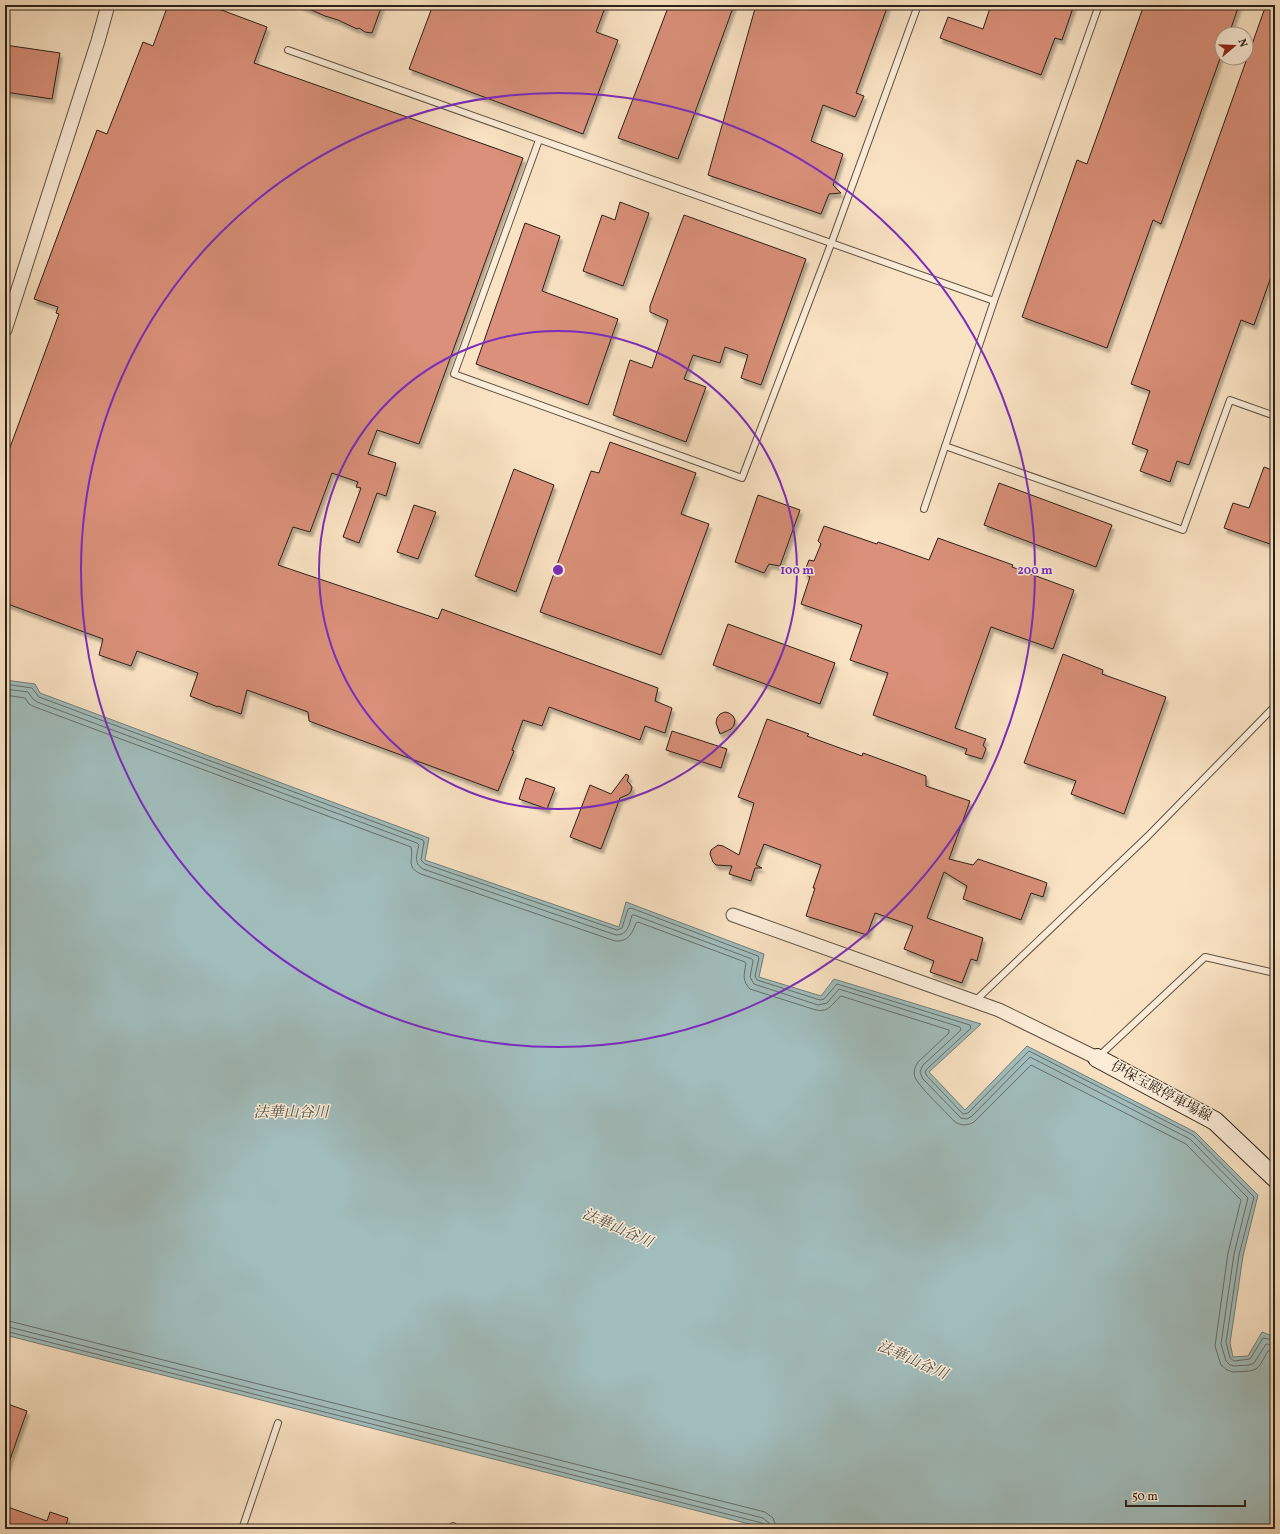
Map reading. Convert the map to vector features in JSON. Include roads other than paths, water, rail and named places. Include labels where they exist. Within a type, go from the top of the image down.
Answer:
[{"type":"main road","name":"伊保宝殿停車場線","points":[[1097,1058],[1215,1121],[1275,1178]]},
{"type":"street","points":[[5,330],[98,42],[108,5]]},
{"type":"street","points":[[733,915],[999,1010],[1097,1058]]},
{"type":"lane","points":[[540,140],[454,374],[742,478],[831,244],[918,5]]},
{"type":"lane","points":[[924,509],[994,302],[1099,5]]},
{"type":"lane","points":[[288,50],[994,302]]},
{"type":"lane","points":[[945,446],[1184,530],[1230,400],[1275,416]]},
{"type":"lane","points":[[974,1002],[1148,836],[1275,706]]},
{"type":"lane","points":[[1097,1058],[1205,957],[1275,973]]},
{"type":"lane","points":[[242,1529],[278,1423]]},
{"type":"water","name":"法華山谷川","points":[[5,680],[35,684],[40,693],[429,838],[425,860],[619,927],[626,902],[764,954],[759,977],[821,996],[834,979],[981,1024],[929,1072],[965,1110],[1027,1046],[1195,1132],[1258,1195],[1243,1256],[1230,1343],[1233,1357],[1248,1356],[1262,1332],[1275,1337],[1275,1529],[769,1529],[5,1335]]}]
